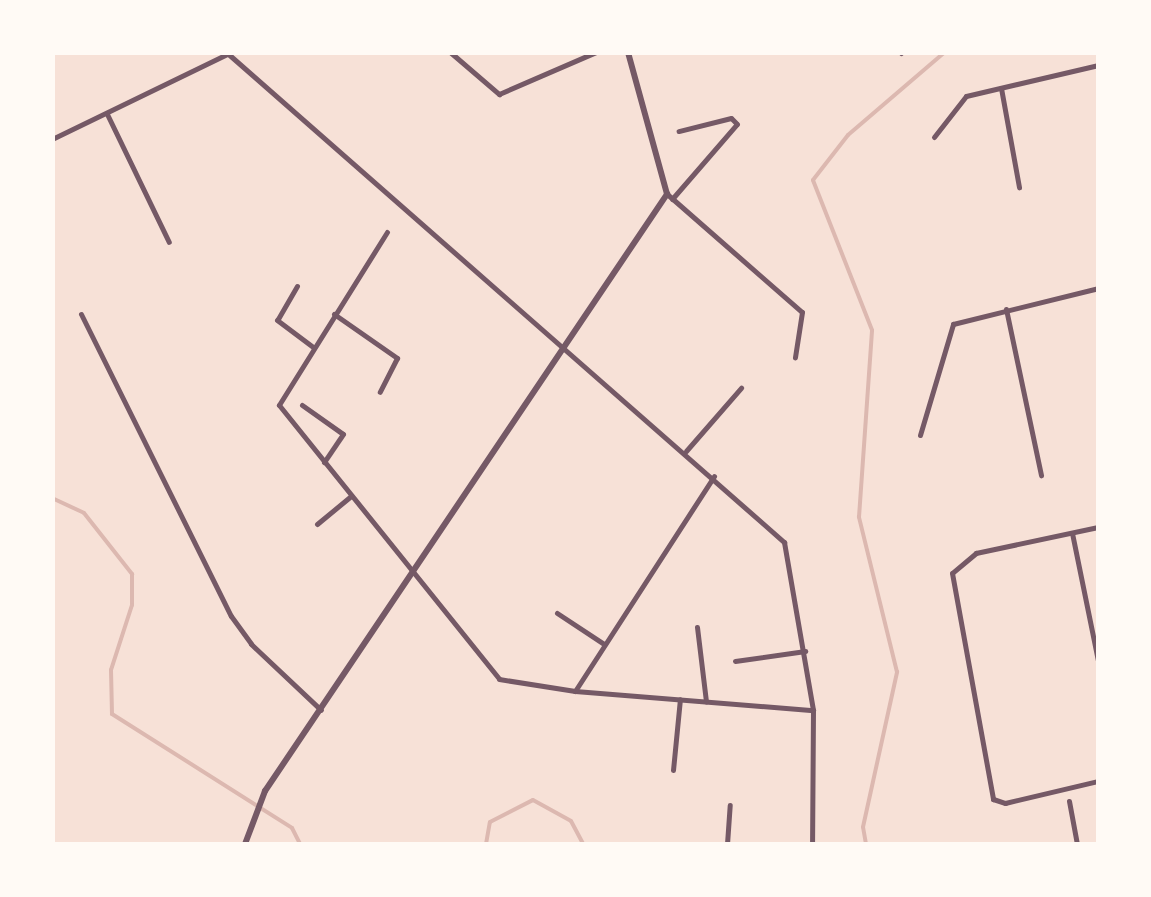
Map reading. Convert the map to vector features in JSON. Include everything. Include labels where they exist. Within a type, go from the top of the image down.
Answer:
[{"type":"street","points":[[450,52],[499,94],[596,52]]},
{"type":"street","points":[[628,52],[670,196],[802,312],[794,357]]},
{"type":"street","points":[[52,139],[227,53],[714,476],[784,542],[813,710],[812,844]]},
{"type":"street","points":[[934,136],[964,98],[1098,65]]},
{"type":"street","points":[[1001,88],[1019,187]]},
{"type":"street","points":[[107,114],[168,242]]},
{"type":"street","points":[[244,844],[251,815],[265,791],[416,576],[565,348],[670,196],[738,124],[731,118],[678,130]]},
{"type":"street","points":[[386,232],[279,405],[502,681],[575,691],[813,710]]},
{"type":"street","points":[[297,286],[277,320],[313,346]]},
{"type":"street","points":[[920,435],[952,324],[1098,288]]},
{"type":"street","points":[[1006,309],[1041,475]]},
{"type":"street","points":[[81,314],[231,616],[250,644],[322,710]]},
{"type":"street","points":[[334,314],[397,358],[380,392]]},
{"type":"street","points":[[686,451],[741,388]]},
{"type":"street","points":[[302,405],[343,434],[324,462]]},
{"type":"street","points":[[575,691],[714,476]]},
{"type":"street","points":[[316,524],[351,496]]},
{"type":"street","points":[[1098,527],[976,553],[952,573],[994,799],[1005,803],[1098,781]]},
{"type":"street","points":[[1072,533],[1097,637],[1098,661]]},
{"type":"street","points":[[557,613],[605,645]]},
{"type":"street","points":[[697,627],[706,702]]},
{"type":"street","points":[[735,660],[805,652]]},
{"type":"street","points":[[673,770],[680,699]]},
{"type":"street","points":[[1069,800],[1077,844]]},
{"type":"street","points":[[727,844],[730,805]]},
{"type":"waterway","points":[[866,844],[863,827],[897,672],[859,517],[872,330],[813,180],[848,135],[945,52]]},
{"type":"waterway","points":[[52,498],[84,513],[132,574],[132,605],[111,670],[112,714],[292,828],[300,844]]},
{"type":"waterway","points":[[486,844],[490,822],[533,800],[571,821],[583,844]]}]
